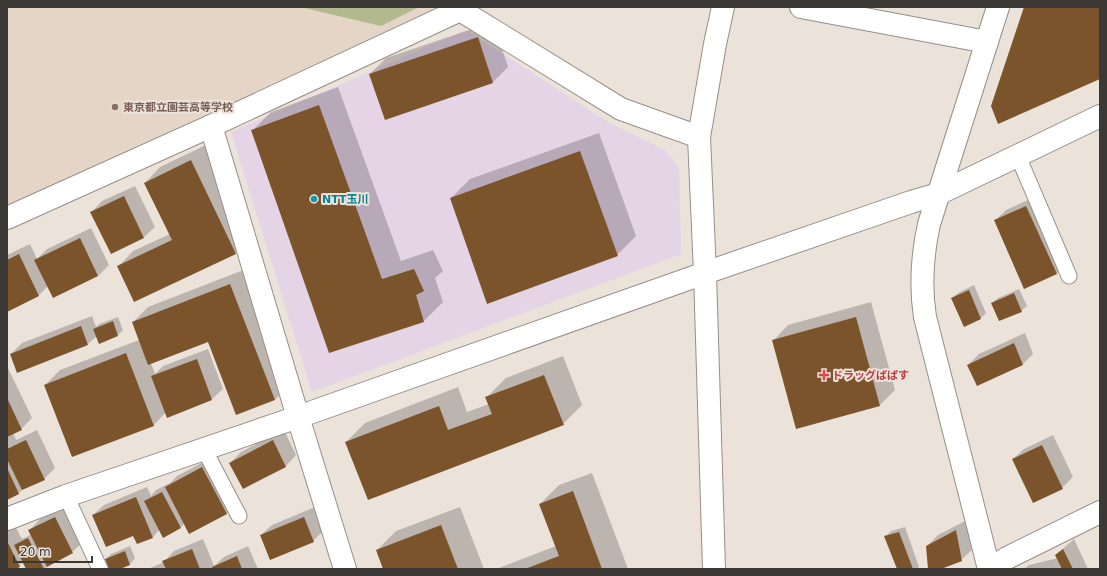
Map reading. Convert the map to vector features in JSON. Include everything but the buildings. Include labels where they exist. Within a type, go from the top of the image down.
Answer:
[{"type":"street","points":[[714,569],[705,273],[698,137],[723,7]]},
{"type":"street","points":[[801,7],[987,42]]},
{"type":"street","points":[[998,7],[929,224],[923,255],[921,286],[925,317],[989,569],[1007,558],[1100,512]]},
{"type":"street","points":[[7,218],[211,126],[460,9],[621,109],[698,137]]},
{"type":"street","points":[[7,519],[66,496],[298,417],[705,273],[938,194],[1100,116]]},
{"type":"street","points":[[211,126],[345,569]]},
{"type":"lane","points":[[1018,156],[1070,276]]},
{"type":"lane","points":[[204,449],[239,516]]},
{"type":"lane","points":[[66,496],[100,569]]},
{"type":"shaded area","name":"東京都立園芸高等学校","points":[[7,7],[439,7],[439,8],[7,205]]},
{"type":"shaded area","points":[[466,30],[611,124],[665,150],[679,167],[681,254],[312,392],[231,132]]},
{"type":"green space","points":[[300,7],[419,7],[381,26]]},
{"type":"place","name":"東京都立園芸高等学校","points":[[115,107]]},
{"type":"place","name":"NTT玉川","points":[[314,199]]},
{"type":"place","name":"ドラッグぱぱす","points":[[824,375]]}]
